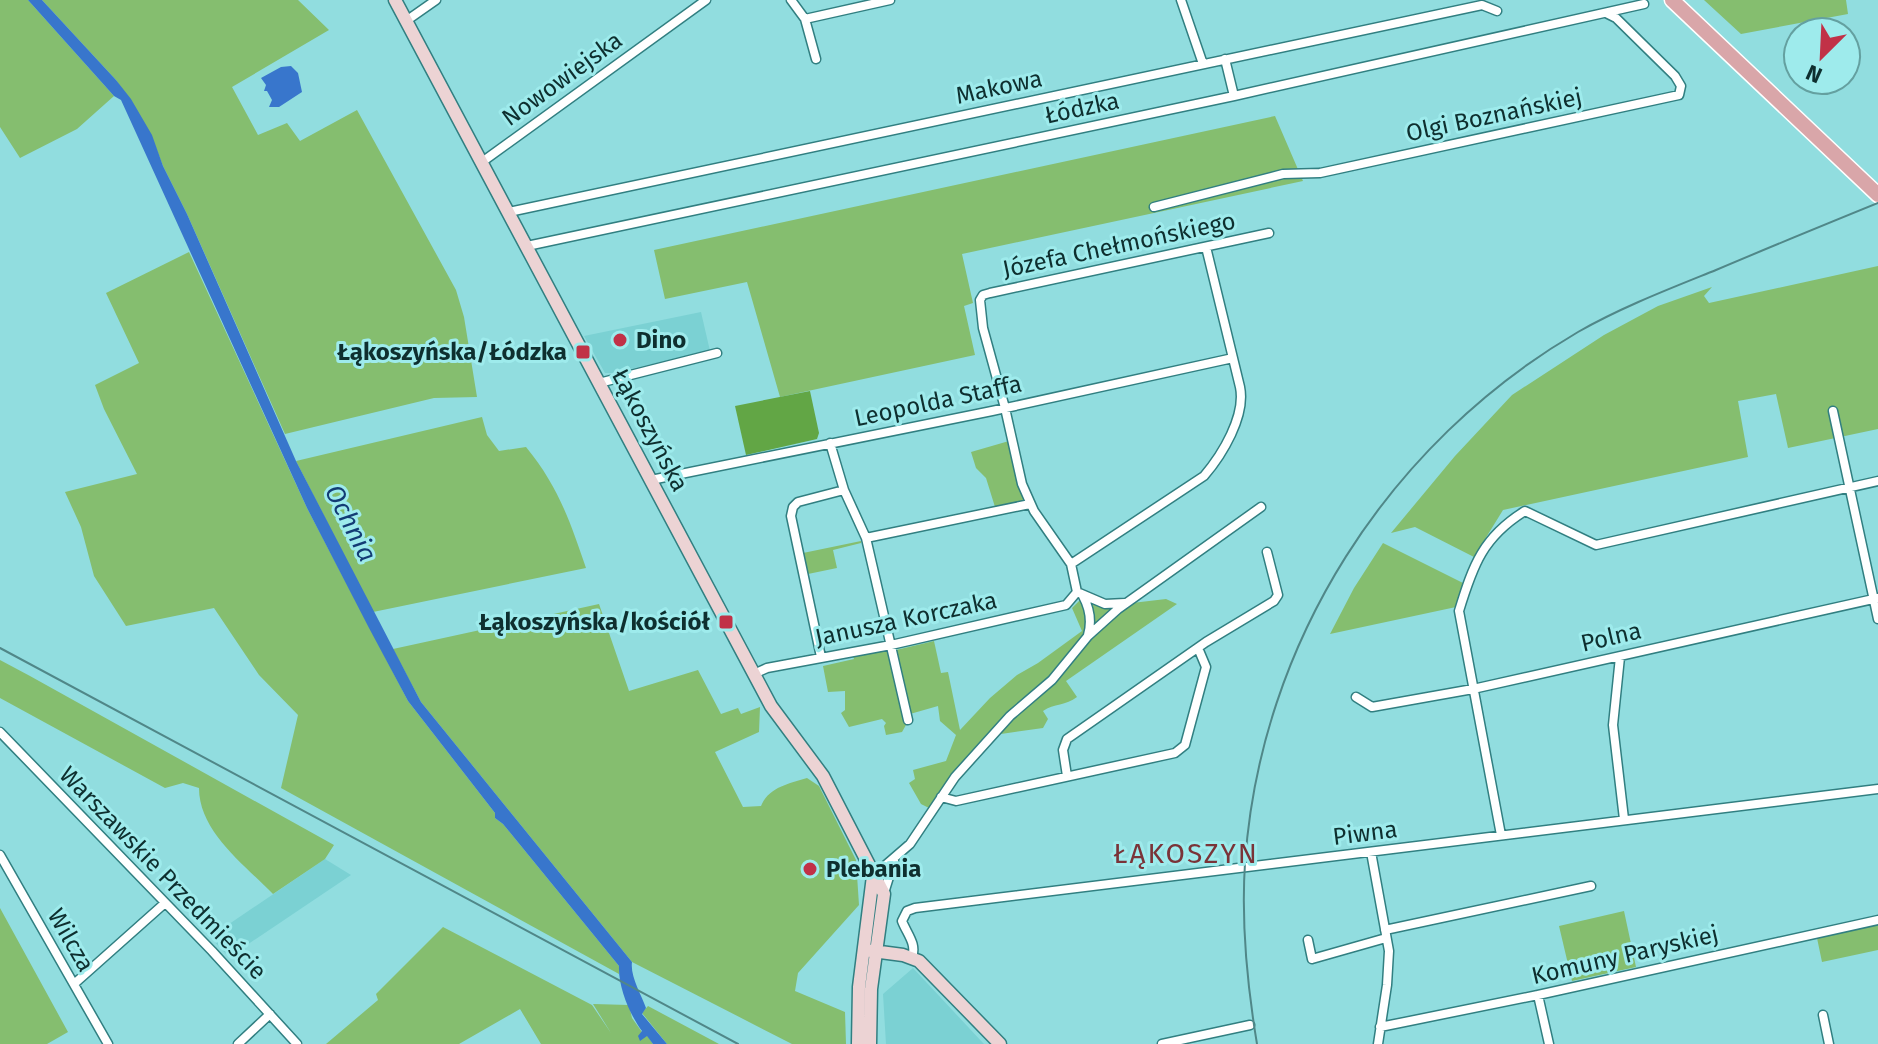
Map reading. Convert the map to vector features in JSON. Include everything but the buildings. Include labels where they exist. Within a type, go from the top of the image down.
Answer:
[{"type":"main road","points":[[1672,0],[1878,195]]},
{"type":"street","name":"Łąkoszyńska","points":[[395,0],[771,706],[823,776],[884,894]]},
{"type":"street","points":[[406,21],[436,0]]},
{"type":"street","name":"Nowowiejska","points":[[482,162],[706,0]]},
{"type":"street","points":[[791,0],[805,19],[816,59]]},
{"type":"street","points":[[805,19],[890,0]]},
{"type":"street","points":[[1181,0],[1203,64]]},
{"type":"street","name":"Łódzka","points":[[527,246],[1234,96],[1644,4]]},
{"type":"street","name":"Makowa","points":[[509,212],[1482,5],[1497,11]]},
{"type":"street","name":"Olgi Boznańskiej","points":[[1154,207],[1294,172],[1320,173],[1679,95],[1681,86],[1675,76],[1616,18],[1606,13]]},
{"type":"street","points":[[1225,59],[1234,96]]},
{"type":"street","name":"Józefa Chełmońskiego","points":[[1005,408],[983,328],[980,300],[983,295],[1269,233]]},
{"type":"street","points":[[1071,564],[1204,476],[1216,462],[1242,403],[1206,247]]},
{"type":"street","points":[[599,383],[717,353]]},
{"type":"street","name":"Leopolda Staffa","points":[[651,480],[1233,358]]},
{"type":"street","points":[[1005,408],[1020,476],[1030,504],[1071,564],[1080,594],[1088,606],[1088,636]]},
{"type":"street","points":[[1833,411],[1876,598],[1878,619]]},
{"type":"street","points":[[830,443],[844,490],[866,538],[908,720]]},
{"type":"street","points":[[1501,835],[1459,611],[1469,578],[1484,546],[1508,521],[1525,511],[1596,545],[1878,481]]},
{"type":"street","points":[[821,657],[791,516],[798,502],[844,490]]},
{"type":"street","points":[[866,538],[1030,504]]},
{"type":"street","points":[[873,876],[894,861],[919,835],[955,777],[1010,716],[1052,680],[1088,636],[1127,603],[1261,507]]},
{"type":"street","points":[[1067,776],[1063,750],[1067,739],[1198,648],[1274,601],[1278,595],[1267,552]]},
{"type":"street","points":[[1080,594],[1105,604],[1127,603]]},
{"type":"street","name":"Janusza Korczaka","points":[[754,674],[767,668],[891,645],[1066,605],[1080,594]]},
{"type":"street","name":"Polna","points":[[1356,697],[1372,707],[1473,689],[1876,598]]},
{"type":"street","points":[[941,797],[956,801],[1175,753],[1185,745],[1206,667],[1198,648]]},
{"type":"street","points":[[1620,657],[1613,725],[1624,819]]},
{"type":"street","name":"Warszawskie Przedmieście","points":[[0,732],[297,1044]]},
{"type":"street","name":"Piwna","points":[[912,957],[912,941],[902,921],[907,911],[915,908],[1878,789]]},
{"type":"street","points":[[1371,852],[1389,965],[1378,1044]]},
{"type":"street","name":"Wilcza","points":[[0,855],[108,1044]]},
{"type":"street","points":[[858,1044],[857,1015],[870,950],[894,861]]},
{"type":"street","points":[[873,876],[882,877],[890,872]]},
{"type":"street","points":[[870,1044],[873,876]]},
{"type":"street","points":[[1308,940],[1312,959],[1386,934],[1591,886]]},
{"type":"street","points":[[74,984],[165,903]]},
{"type":"street","name":"Komuny Paryskiej","points":[[1380,1027],[1878,920]]},
{"type":"street","points":[[870,950],[912,957],[928,969],[1000,1044]]},
{"type":"street","points":[[1538,995],[1549,1044]]},
{"type":"street","points":[[238,1044],[270,1014]]},
{"type":"street","points":[[1823,1015],[1829,1044]]},
{"type":"street","points":[[1162,1044],[1250,1025]]},
{"type":"shaded area","points":[[701,312],[710,351],[612,373],[605,373],[584,336]]},
{"type":"shaded area","points":[[325,859],[351,875],[229,957],[210,937]]},
{"type":"shaded area","points":[[913,968],[984,1044],[886,1044],[883,994]]},
{"type":"green space","points":[[0,0],[28,0],[114,96],[77,129],[20,158],[0,127]]},
{"type":"green space","points":[[42,0],[298,0],[329,30],[232,87],[258,135],[287,123],[300,141],[357,110],[456,290],[464,317],[477,397],[434,398],[285,434],[151,135],[116,80]]},
{"type":"green space","points":[[1704,0],[1846,0],[1848,14],[1782,16],[1782,26],[1741,34]]},
{"type":"green space","points":[[1275,116],[1303,181],[962,254],[973,303],[964,306],[975,355],[780,397],[747,282],[665,299],[654,250]]},
{"type":"green space","points":[[189,252],[307,508],[408,701],[495,813],[495,818],[619,966],[619,974],[281,788],[298,715],[259,675],[214,608],[126,626],[94,576],[81,527],[65,492],[137,474],[95,385],[139,363],[106,293]]},
{"type":"green space","points":[[1878,266],[1878,429],[1788,448],[1776,394],[1738,401],[1748,457],[1503,510],[1474,557],[1415,527],[1391,533],[1455,456],[1512,395],[1604,335],[1658,306],[1712,287],[1704,296],[1709,303]]},
{"type":"green space","points":[[810,391],[819,433],[817,439],[746,455],[735,406]]},
{"type":"green space","points":[[482,417],[487,435],[499,451],[526,447],[537,461],[562,504],[586,568],[373,612],[296,461]]},
{"type":"green space","points":[[1009,441],[1026,502],[995,507],[986,478],[976,468],[971,452]]},
{"type":"green space","points":[[861,541],[833,550],[837,568],[808,574],[803,553]]},
{"type":"green space","points":[[1383,543],[1463,583],[1456,607],[1330,634],[1354,588]]},
{"type":"green space","points":[[1082,598],[1118,606],[1064,665],[1010,714],[931,809],[921,804],[909,783],[915,779],[913,770],[946,761],[956,735],[940,721],[938,706],[910,714],[896,650],[934,641],[941,673],[948,672],[960,730],[1017,675],[1082,631],[1072,608]]},
{"type":"green space","points":[[1166,599],[1177,604],[1066,681],[1077,697],[1043,711],[1048,719],[1043,728],[1001,734],[1109,619],[1132,603]]},
{"type":"green space","points":[[599,604],[629,691],[698,670],[721,714],[738,708],[741,714],[760,707],[759,732],[715,752],[743,807],[761,806],[774,790],[807,778],[819,786],[856,860],[859,905],[798,973],[795,991],[845,1012],[846,1044],[792,1044],[632,962],[421,702],[393,649]]},
{"type":"green space","points":[[887,649],[906,725],[902,732],[886,735],[886,723],[882,719],[849,727],[841,713],[845,710],[845,691],[828,692],[823,666]]},
{"type":"green space","points":[[0,660],[334,845],[325,859],[273,894],[215,833],[201,804],[199,788],[183,783],[165,788],[0,698]]},
{"type":"green space","points":[[0,908],[68,1032],[47,1044],[0,1044]]},
{"type":"green space","points":[[1624,911],[1636,967],[1572,981],[1559,926]]},
{"type":"green space","points":[[1878,925],[1878,950],[1822,962],[1817,938]]},
{"type":"green space","points":[[443,927],[592,1005],[611,1033],[593,1004],[629,1005],[632,1018],[642,1032],[640,1040],[647,1035],[653,1044],[541,1044],[520,1009],[459,1044],[326,1044],[378,1000],[376,994]]},
{"type":"green space","points":[[648,1006],[719,1044],[667,1044],[642,1013]]},
{"type":"water","points":[[28,0],[42,0],[131,99],[152,135],[163,166],[296,461],[421,702],[632,962],[634,979],[646,1008],[642,1014],[667,1044],[653,1044],[647,1036],[640,1041],[638,1036],[642,1031],[626,1000],[620,983],[619,966],[495,818],[495,813],[408,701],[307,508],[121,100],[114,96]]},
{"type":"water","points":[[291,66],[298,73],[302,92],[279,107],[269,107],[272,100],[264,91],[266,85],[261,78],[281,67]]},
{"type":"railway","points":[[1257,1044],[1244,931],[1245,863],[1256,782],[1277,703],[1307,628],[1346,557],[1393,491],[1448,431],[1510,378],[1578,332],[1646,299],[1878,203]]},
{"type":"railway","points":[[0,648],[738,1044]]},
{"type":"place","name":"Dino","points":[[620,340]]},
{"type":"place","name":"Łąkoszyńska/Łódzka","points":[[583,352]]},
{"type":"place","name":"Łąkoszyńska/kościół","points":[[726,622]]},
{"type":"place","name":"Plebania","points":[[810,869]]},
{"type":"district","name":"ŁĄKOSZYN","points":[[1186,853]]},
{"type":"water label","name":"Ochnia","points":[[351,523]]}]
